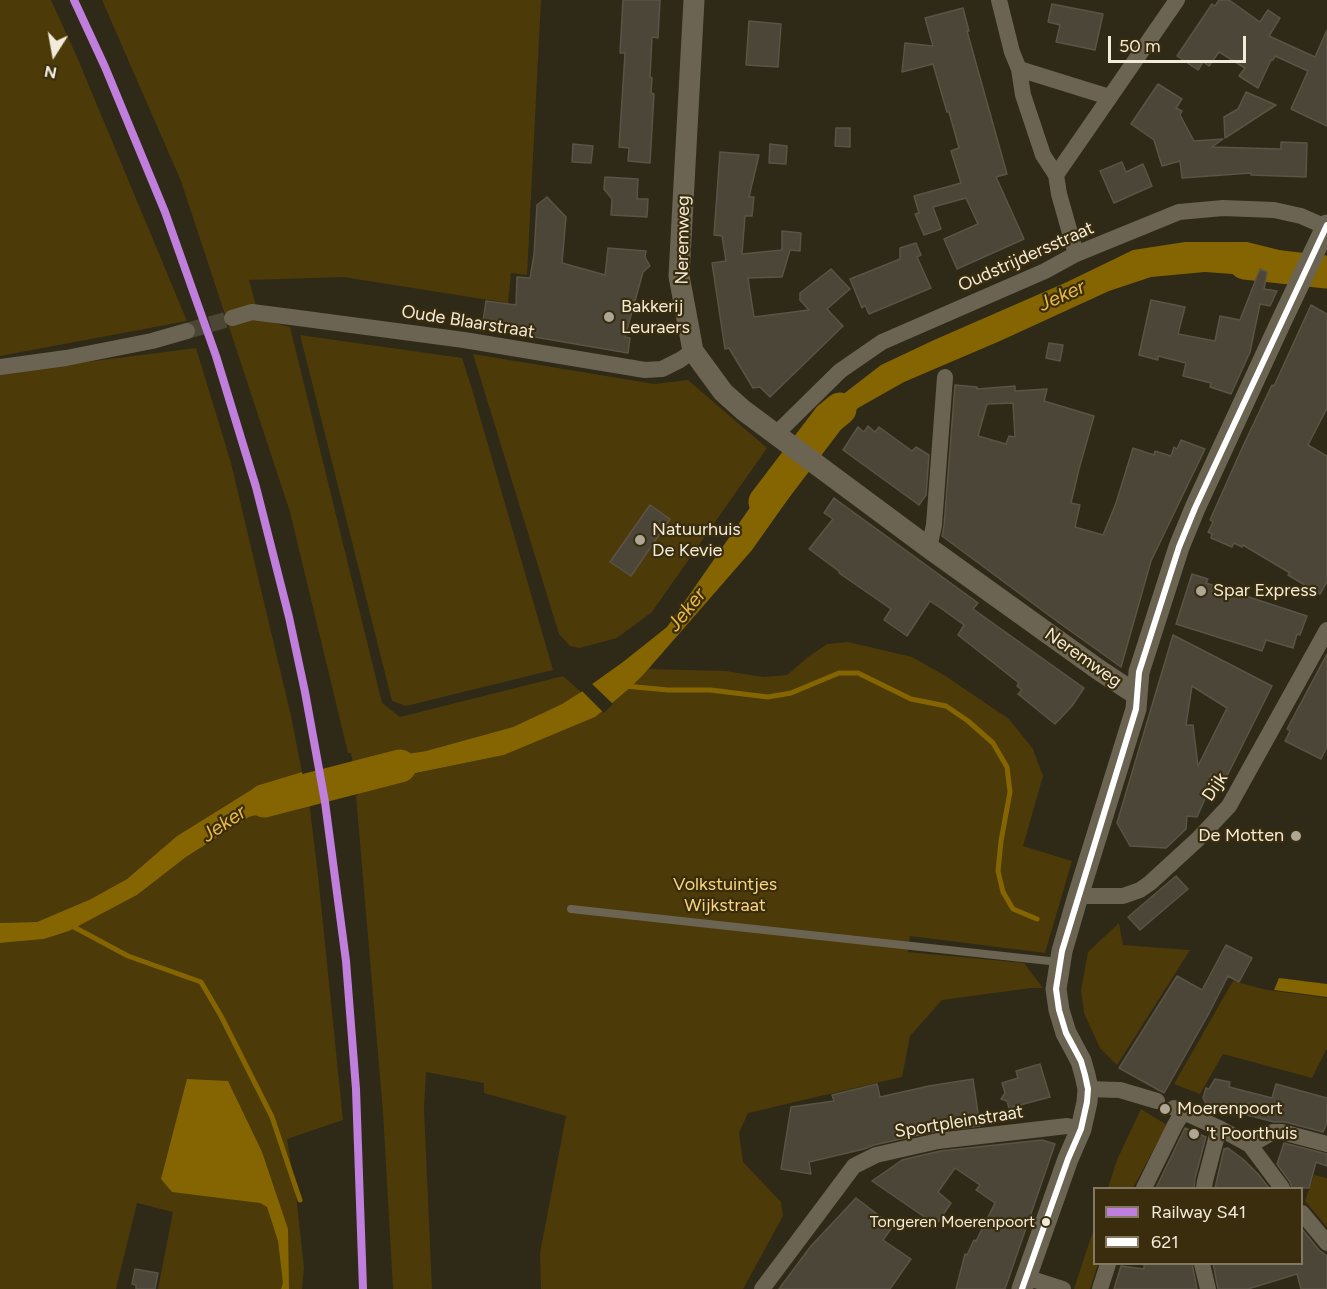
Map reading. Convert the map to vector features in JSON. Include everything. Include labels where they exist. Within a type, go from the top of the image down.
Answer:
[{"type":"street","name":"Neremweg","points":[[694,0],[679,276],[693,351],[723,392],[742,410],[929,548],[1099,670],[1137,694],[1136,709],[1078,896],[1060,962],[1056,989],[1066,1033],[1081,1060],[1088,1089]]},
{"type":"street","points":[[999,0],[1011,52],[1019,69],[1023,95],[1043,155],[1056,175],[1076,254]]},
{"type":"street","points":[[1056,175],[1177,0]]},
{"type":"street","points":[[1019,69],[1109,97]]},
{"type":"street","name":"Oudstrijdersstraat","points":[[782,440],[840,371],[882,342],[1045,271],[1076,254],[1179,212],[1223,208],[1274,210],[1301,216],[1327,226]]},
{"type":"street","points":[[1137,694],[1139,672],[1179,547],[1327,226]]},
{"type":"street","name":"Oude Blaarstraat","points":[[232,318],[252,312],[464,340],[645,370],[662,369],[693,351]]},
{"type":"street","points":[[0,367],[66,358],[187,332]]},
{"type":"street","points":[[929,548],[934,525],[945,377]]},
{"type":"street","name":"Dijk","points":[[1078,896],[1123,896],[1140,890],[1198,839],[1229,806],[1327,630]]},
{"type":"street","points":[[1063,1289],[1024,1283],[1081,1129],[1088,1089],[1120,1090],[1157,1101]]},
{"type":"street","points":[[1144,1187],[1175,1125],[1178,1110],[1250,1145],[1281,1187]]},
{"type":"street","name":"Sportpleinstraat","points":[[762,1289],[854,1166],[876,1155],[938,1141],[1067,1126],[1081,1129]]},
{"type":"street","points":[[1204,1187],[1219,1128]]},
{"type":"street","points":[[1250,1145],[1273,1132],[1282,1132],[1327,1144]]},
{"type":"street","points":[[1303,1215],[1327,1243]]},
{"type":"street","points":[[1100,1289],[1107,1265]]},
{"type":"street","points":[[1202,1265],[1208,1289]]},
{"type":"lane","points":[[572,909],[1060,962]]},
{"type":"green space","points":[[0,0],[51,0],[187,321],[0,356]]},
{"type":"green space","points":[[102,0],[541,0],[527,275],[511,273],[508,303],[343,277],[249,280],[256,306],[255,318],[290,327],[382,703],[400,717],[563,676],[581,692],[562,704],[513,727],[426,751],[353,763],[351,753],[348,753],[290,512],[181,181]]},
{"type":"green space","points":[[300,335],[462,358],[553,670],[406,706],[392,701]]},
{"type":"green space","points":[[196,348],[231,463],[291,716],[302,772],[259,785],[177,836],[127,879],[91,899],[37,922],[0,923],[0,373]]},
{"type":"green space","points":[[473,354],[654,384],[688,380],[767,448],[652,612],[617,638],[580,648],[570,646],[559,634]]},
{"type":"green space","name":"Volkstuintjes Wijkstraat","points":[[848,642],[912,657],[944,675],[1009,719],[1033,749],[1043,776],[1023,846],[1072,861],[1045,953],[910,936],[908,952],[1024,963],[1043,988],[942,1000],[910,1036],[902,1077],[748,1113],[739,1133],[743,1162],[781,1202],[783,1216],[743,1289],[541,1289],[540,1253],[566,1116],[484,1093],[484,1083],[426,1072],[424,1109],[432,1289],[393,1289],[383,1112],[356,796],[358,795],[357,785],[504,755],[594,717],[649,669],[726,671],[763,677],[787,675],[827,644]]},
{"type":"green space","points":[[309,801],[343,1120],[287,1139],[304,1268],[302,1289],[158,1289],[173,1212],[137,1203],[116,1289],[0,1289],[0,943],[44,939],[69,931],[137,895],[186,857],[249,817]]},
{"type":"green space","points":[[1119,923],[1123,945],[1190,950],[1117,1065],[1100,1048],[1084,1013],[1081,990],[1088,952]]},
{"type":"green space","points":[[1233,981],[1267,990],[1327,998],[1327,1048],[1312,1078],[1223,1054],[1200,1094],[1174,1084]]},
{"type":"green space","points":[[1141,1109],[1167,1125],[1134,1187],[1108,1187],[1117,1160]]},
{"type":"green space","points":[[1314,1175],[1327,1178],[1327,1227],[1305,1201]]},
{"type":"green space","points":[[1093,1231],[1093,1265],[1098,1265],[1090,1289],[1074,1289]]},
{"type":"water","points":[[1185,242],[1247,242],[1295,254],[1288,278],[1205,272],[1151,277],[1109,291],[904,382],[858,408],[817,448],[797,434],[828,406],[881,365],[1133,250]]},
{"type":"water","points":[[783,460],[805,475],[752,550],[644,674],[595,717],[504,755],[357,785],[353,763],[426,751],[513,727],[562,704],[623,662],[667,627]]},
{"type":"water","points":[[302,772],[309,801],[249,817],[186,857],[137,895],[69,931],[44,939],[0,943],[0,923],[37,922],[91,899],[127,879],[177,836],[259,785]]},
{"type":"water","points":[[1279,978],[1327,984],[1327,997],[1274,990]]},
{"type":"water","points":[[187,1079],[228,1081],[262,1152],[288,1229],[289,1289],[281,1289],[283,1283],[278,1241],[267,1207],[260,1203],[172,1192],[161,1179]]},
{"type":"pier","points":[[590,682],[613,704],[604,713],[580,689]]},
{"type":"building","points":[[623,0],[660,0],[658,38],[652,37],[650,77],[652,78],[651,93],[654,94],[650,163],[628,161],[629,148],[619,147],[625,53],[620,53]]},
{"type":"building","points":[[1219,0],[1229,0],[1260,22],[1268,10],[1280,18],[1269,36],[1315,57],[1327,30],[1327,126],[1291,109],[1308,71],[1275,56],[1258,88],[1239,76],[1245,68],[1219,52],[1209,66],[1203,62],[1198,70],[1177,56],[1212,4],[1215,6]]},
{"type":"building","points":[[1052,4],[1103,14],[1095,50],[1056,42],[1060,25],[1048,22]]},
{"type":"building","points":[[963,8],[969,31],[967,31],[1007,174],[996,177],[1024,239],[957,269],[944,239],[978,224],[966,198],[933,207],[941,229],[924,235],[915,214],[919,213],[914,196],[961,183],[951,151],[959,148],[949,112],[947,112],[933,64],[902,72],[905,43],[933,46],[925,18]]},
{"type":"building","points":[[749,21],[781,24],[778,67],[746,65]]},
{"type":"building","points":[[1158,84],[1182,99],[1176,108],[1182,111],[1180,115],[1194,141],[1223,139],[1212,147],[1281,149],[1281,142],[1307,143],[1306,177],[1251,175],[1251,173],[1182,178],[1180,161],[1162,166],[1154,140],[1131,124]]},
{"type":"building","points":[[1246,92],[1276,105],[1225,138],[1224,117],[1238,109]]},
{"type":"building","points":[[836,128],[850,128],[850,147],[835,146]]},
{"type":"building","points":[[573,144],[593,146],[591,163],[572,162]]},
{"type":"building","points":[[770,144],[787,146],[786,164],[769,163]]},
{"type":"building","points":[[720,152],[759,155],[749,197],[754,197],[752,216],[745,216],[742,254],[782,250],[782,231],[801,233],[800,251],[790,250],[782,277],[748,278],[754,317],[809,310],[800,300],[800,293],[831,269],[850,289],[827,309],[843,326],[770,397],[760,387],[753,388],[729,348],[725,349],[712,263],[726,261],[722,236],[714,235]]},
{"type":"building","points":[[1122,162],[1126,172],[1143,164],[1152,186],[1114,203],[1100,171]]},
{"type":"building","points":[[605,177],[638,179],[637,199],[648,199],[647,217],[611,215],[612,199],[604,189]]},
{"type":"building","points":[[547,197],[566,217],[562,263],[605,275],[608,248],[646,251],[645,257],[650,266],[643,272],[625,337],[630,338],[628,353],[482,328],[486,301],[516,305],[517,277],[530,278],[537,205]]},
{"type":"building","points":[[916,243],[921,255],[917,257],[931,288],[869,314],[865,305],[862,308],[850,279],[900,259],[900,248]]},
{"type":"building","points":[[1260,269],[1267,272],[1264,289],[1277,291],[1270,306],[1260,304],[1250,352],[1231,394],[1210,387],[1211,383],[1183,376],[1186,363],[1158,356],[1158,360],[1139,355],[1151,300],[1185,307],[1178,334],[1215,341],[1220,316],[1240,320]]},
{"type":"building","points":[[1311,305],[1327,314],[1327,408],[1308,445],[1327,456],[1327,582],[1320,594],[1243,545],[1242,547],[1234,543],[1232,547],[1211,538],[1212,534],[1208,532],[1213,522],[1210,520],[1243,446],[1272,385],[1274,386]]},
{"type":"building","points":[[1049,343],[1063,345],[1060,361],[1046,358]]},
{"type":"building","points":[[955,385],[977,387],[977,389],[1015,386],[1015,391],[1047,389],[1044,401],[1094,416],[1071,503],[1080,505],[1075,527],[1103,535],[1116,503],[1133,448],[1154,455],[1155,451],[1171,456],[1174,447],[1177,449],[1181,440],[1205,449],[1151,561],[1121,667],[942,536]],"holes":[[[1013,403],[1015,437],[1009,436],[1006,444],[978,436],[987,404]]]},
{"type":"building","points":[[868,426],[875,432],[879,427],[912,451],[916,447],[929,455],[926,495],[919,505],[843,450],[858,427],[864,432]]},
{"type":"building","points":[[834,498],[978,603],[973,609],[1084,688],[1072,706],[1055,724],[1018,694],[1022,690],[1017,686],[1019,683],[958,635],[964,625],[942,609],[930,601],[907,636],[884,620],[891,609],[809,549],[833,519],[824,513]]},
{"type":"building","name":"Natuurhuis De Kevie","points":[[650,505],[670,519],[631,576],[610,562]]},
{"type":"building","points":[[1192,574],[1208,579],[1206,583],[1307,616],[1300,635],[1297,634],[1293,648],[1266,640],[1262,651],[1176,624]]},
{"type":"building","points":[[1173,635],[1272,686],[1226,778],[1211,774],[1205,799],[1197,817],[1187,816],[1186,829],[1166,848],[1130,846],[1117,823]],"holes":[[[1192,686],[1227,708],[1198,766],[1193,725],[1186,725]]]},
{"type":"building","points":[[1327,654],[1327,747],[1321,759],[1285,741],[1290,731],[1287,729]]},
{"type":"building","points":[[1176,876],[1188,889],[1140,930],[1128,917]]},
{"type":"building","points":[[1226,945],[1252,958],[1239,982],[1228,976],[1164,1093],[1119,1068],[1177,976],[1202,990]]},
{"type":"building","points":[[1040,1064],[1050,1097],[1009,1108],[1007,1101],[1001,1099],[1005,1093],[1002,1083],[1018,1078],[1016,1071]]},
{"type":"building","points":[[973,1079],[980,1126],[936,1131],[809,1162],[811,1174],[781,1169],[791,1107],[834,1101],[832,1095],[877,1084],[880,1097]]},
{"type":"building","points":[[1215,1079],[1230,1082],[1229,1087],[1272,1098],[1276,1084],[1327,1098],[1327,1123],[1323,1132],[1206,1104],[1203,1098],[1206,1088],[1209,1089]]},
{"type":"building","points":[[1185,1128],[1206,1137],[1194,1187],[1156,1187]]},
{"type":"building","points":[[1042,1140],[1055,1144],[1005,1289],[956,1289],[965,1254],[967,1255],[974,1240],[976,1241],[995,1203],[976,1190],[980,1185],[955,1168],[938,1192],[951,1203],[936,1225],[872,1181],[902,1160],[940,1151]]},
{"type":"building","points":[[1284,1143],[1327,1154],[1327,1166],[1316,1162],[1309,1188],[1292,1187],[1277,1164]]},
{"type":"building","points":[[1228,1148],[1244,1160],[1268,1187],[1215,1187],[1224,1149]]},
{"type":"building","points":[[856,1198],[893,1226],[883,1240],[911,1259],[890,1289],[779,1289],[811,1246]]},
{"type":"building","points":[[1303,1230],[1327,1256],[1327,1289],[1301,1289],[1297,1274],[1248,1289],[1218,1289],[1213,1265],[1303,1265]]},
{"type":"building","points":[[1144,1265],[1192,1265],[1197,1289],[1114,1289],[1121,1266],[1144,1269]]},
{"type":"building","points":[[135,1269],[158,1273],[155,1289],[136,1289],[136,1285],[132,1284]]},
{"type":"waterway","name":"Jeker","points":[[1245,263],[1327,272]]},
{"type":"waterway","name":"Jeker","points":[[765,502],[829,418],[840,409]]},
{"type":"waterway","points":[[625,686],[668,690],[710,690],[768,697],[791,693],[839,673],[858,673],[911,699],[946,706],[968,721],[993,743],[1007,767],[1010,792],[998,871],[1003,892],[1013,909],[1037,919]]},
{"type":"waterway","name":"Jeker","points":[[264,801],[400,766]]},
{"type":"waterway","points":[[72,926],[128,956],[201,982],[221,1016],[272,1117],[300,1200]]},
{"type":"tunnel","points":[[187,331],[232,318]]},
{"type":"rail line","name":"S41","points":[[74,0],[105,67],[165,212],[216,356],[256,487],[289,617],[325,802],[346,961],[356,1089],[363,1289]]},
{"type":"transit line","name":"621","points":[[1022,1289],[1068,1159],[1081,1129],[1087,1102],[1088,1089],[1085,1075],[1081,1061],[1066,1033],[1056,989],[1062,951],[1136,709],[1139,672],[1179,547],[1195,508],[1327,225]]},
{"type":"place","name":"Bakkerij Leuraers","points":[[609,317]]},
{"type":"place","name":"Natuurhuis De Kevie","points":[[640,540]]},
{"type":"place","name":"Spar Express","points":[[1201,591]]},
{"type":"place","name":"De Motten","points":[[1296,836]]},
{"type":"place","name":"Moerenpoort","points":[[1165,1109]]},
{"type":"place","name":"'t Poorthuis","points":[[1194,1134]]},
{"type":"place","name":"Tongeren Moerenpoort","points":[[1046,1222]]}]
